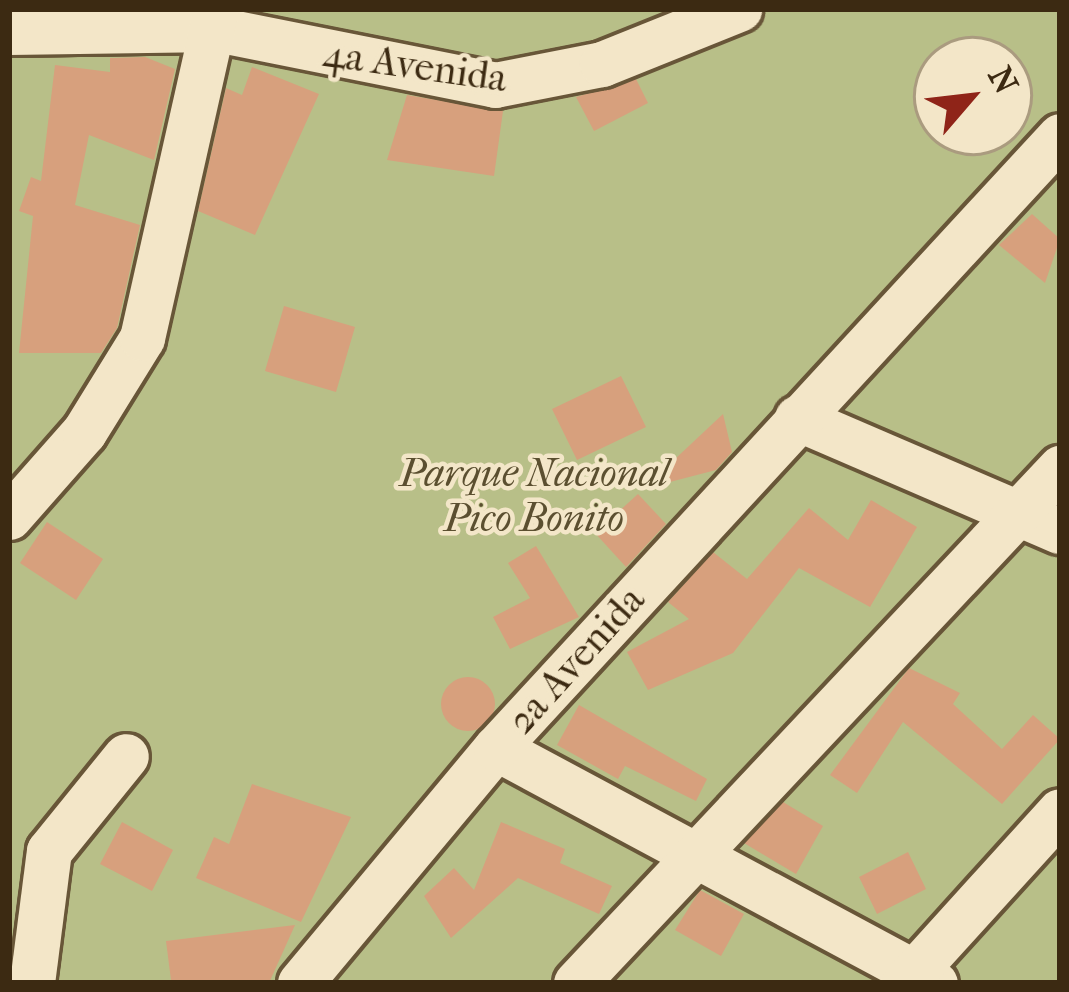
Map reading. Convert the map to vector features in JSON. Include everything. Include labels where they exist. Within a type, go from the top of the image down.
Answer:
[{"type":"street","name":"4a Avenida","points":[[9,32],[216,19],[495,85],[602,64],[739,9]]},
{"type":"street","points":[[9,517],[84,432],[142,338],[216,19]]},
{"type":"street","name":"2a Avenida","points":[[300,983],[496,748],[1060,136]]},
{"type":"street","points":[[797,418],[1039,523]]},
{"type":"street","points":[[576,983],[697,853],[1039,523],[1060,468]]},
{"type":"street","points":[[496,748],[697,853],[918,979],[1060,812]]},
{"type":"street","points":[[32,983],[49,851],[126,756]]},
{"type":"green space","name":"Parque Nacional Pico Bonito","points":[[9,9],[1060,9],[1060,983],[9,983]]},
{"type":"building","points":[[145,57],[175,69],[154,160],[89,135],[75,205],[140,225],[117,328],[101,353],[19,353],[33,216],[19,211],[31,177],[41,181],[55,65],[110,72],[110,58]]},
{"type":"building","points":[[252,67],[319,94],[255,235],[198,211],[226,88],[242,95]]},
{"type":"building","points":[[636,79],[648,103],[594,131],[576,97]]},
{"type":"building","points":[[407,95],[503,111],[494,176],[387,160]]},
{"type":"building","points":[[1032,214],[1060,239],[1045,283],[999,245]]},
{"type":"building","points":[[284,306],[355,327],[336,392],[265,371]]},
{"type":"building","points":[[621,376],[646,427],[577,460],[552,409]]},
{"type":"building","points":[[723,414],[732,452],[716,470],[643,489]]},
{"type":"building","points":[[638,494],[666,524],[626,567],[595,533]]},
{"type":"building","points":[[871,500],[917,527],[870,607],[799,568],[733,653],[648,690],[627,652],[689,619],[668,602],[713,552],[747,579],[809,508],[848,540]]},
{"type":"building","points":[[47,522],[103,559],[76,600],[20,563]]},
{"type":"building","points":[[536,546],[579,617],[510,649],[493,617],[530,598],[508,563]]},
{"type":"building","points":[[909,668],[960,693],[953,704],[1002,749],[1033,715],[1060,739],[1002,804],[903,722],[857,793],[830,775]]},
{"type":"building","points":[[468,677],[487,685],[495,704],[487,723],[468,731],[449,723],[441,704],[449,685]]},
{"type":"building","points":[[579,705],[707,779],[696,801],[625,766],[618,779],[557,745]]},
{"type":"building","points":[[252,784],[351,817],[301,922],[196,878],[214,837],[229,844]]},
{"type":"building","points":[[783,802],[823,826],[796,874],[744,843]]},
{"type":"building","points":[[122,822],[173,850],[152,891],[100,864]]},
{"type":"building","points":[[501,822],[565,849],[560,863],[612,886],[599,914],[518,878],[451,938],[424,896],[454,868],[474,890]]},
{"type":"building","points":[[908,852],[926,889],[877,914],[859,877]]},
{"type":"building","points":[[700,890],[744,914],[721,956],[675,930]]},
{"type":"building","points":[[295,925],[269,983],[171,980],[166,941]]}]
